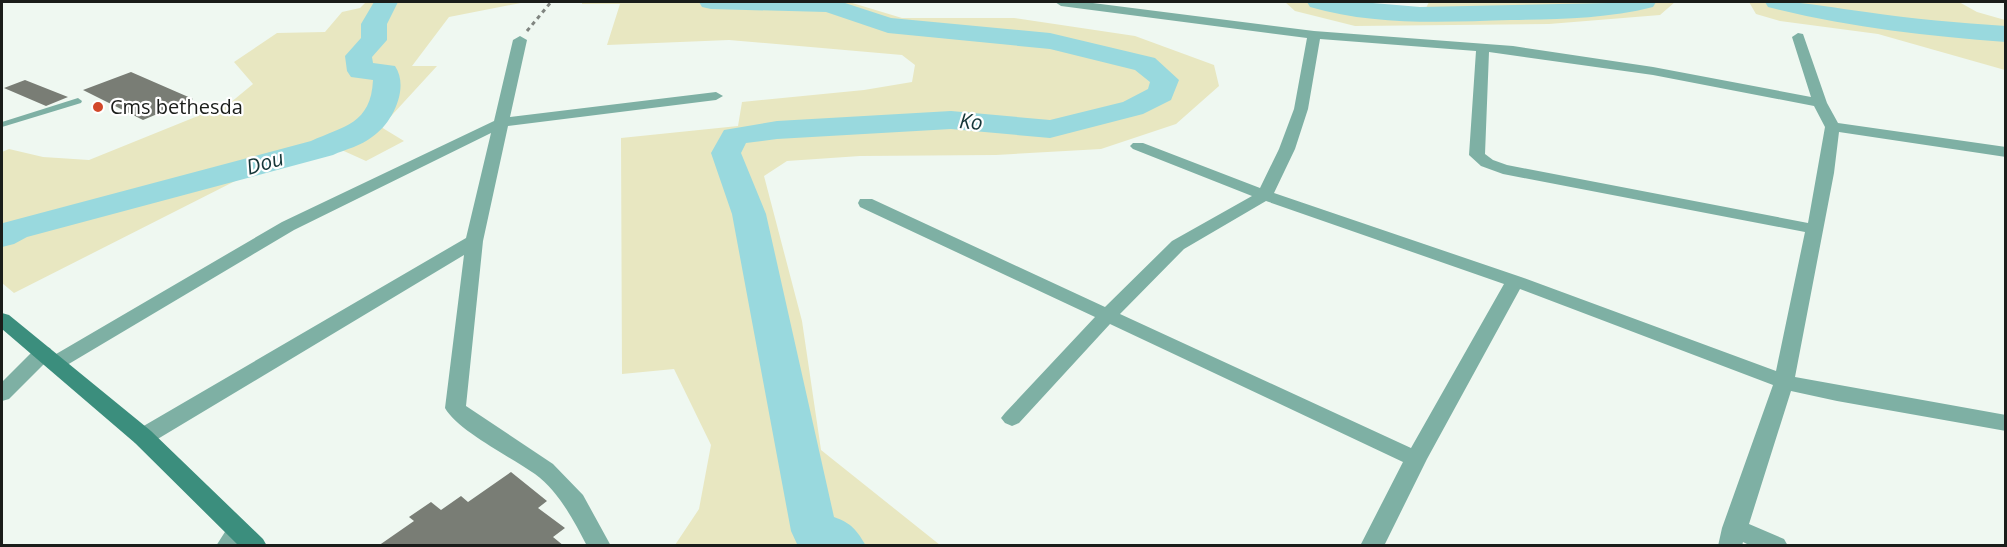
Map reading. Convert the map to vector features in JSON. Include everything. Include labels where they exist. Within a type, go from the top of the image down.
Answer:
[{"type":"main road","points":[[2,319],[143,437],[240,541]]},
{"type":"street","points":[[1061,2],[1314,35],[1483,47],[1653,71],[1820,103]]},
{"type":"street","points":[[1012,418],[1107,316],[1178,245],[1265,195],[1287,149],[1301,109],[1314,35]]},
{"type":"street","points":[[1776,546],[1732,537],[1784,382],[1826,173],[1832,127],[1820,103],[1798,37]]},
{"type":"street","points":[[520,40],[474,241],[455,408],[466,418],[545,470],[575,501],[599,546]]},
{"type":"street","points":[[1483,47],[1477,155],[1486,163],[1503,169],[1814,229]]},
{"type":"street","points":[[5,387],[49,358],[288,226],[503,122],[716,96]]},
{"type":"street","points":[[1832,127],[2006,152]]},
{"type":"street","points":[[1138,146],[1265,195],[1515,282],[1784,382],[1836,394],[2006,423]]},
{"type":"street","points":[[866,203],[1416,459]]},
{"type":"street","points":[[143,437],[474,241]]},
{"type":"street","points":[[1372,546],[1416,459],[1515,282]]},
{"type":"lane","points":[[2,125],[78,101]]},
{"type":"path","points":[[520,40],[551,2]]},
{"type":"green space","points":[[366,2],[526,2],[449,17],[412,66],[437,66],[381,127],[404,141],[366,161],[335,147],[251,173],[14,293],[2,283],[2,152],[9,149],[43,157],[89,160],[230,103],[253,84],[234,62],[277,33],[325,32],[342,12],[360,8]]},
{"type":"green space","points":[[582,2],[849,2],[902,18],[1014,18],[1135,36],[1214,65],[1219,86],[1176,124],[1101,149],[996,155],[860,156],[787,161],[764,176],[802,321],[821,450],[940,545],[675,545],[699,509],[711,445],[674,369],[622,374],[621,138],[738,126],[742,102],[864,90],[912,82],[915,65],[902,55],[729,40],[607,45],[620,4],[582,4]]},
{"type":"green space","points":[[1285,2],[1360,2],[1425,10],[1429,2],[1675,2],[1660,15],[1549,24],[1355,26],[1295,11]]},
{"type":"green space","points":[[1749,2],[1959,2],[1977,12],[2005,20],[2005,70],[1878,34],[1780,21],[1756,14]]},
{"type":"building","points":[[131,72],[193,99],[143,120],[83,90]]},
{"type":"building","points":[[25,80],[68,97],[46,106],[4,88]]},
{"type":"building","points":[[511,472],[547,501],[538,508],[565,528],[553,537],[564,546],[378,546],[414,521],[409,517],[431,502],[441,510],[461,496],[468,502]]},
{"type":"waterway","name":"Dou","points":[[2,237],[15,230],[322,148],[362,131],[374,119],[382,104],[386,79],[385,72],[361,71],[358,56],[374,40],[374,24],[386,2]]},
{"type":"waterway","name":"Ko","points":[[711,2],[828,5],[888,25],[1050,41],[1145,64],[1165,80],[1161,94],[1133,108],[1050,129],[951,120],[777,130],[735,136],[726,153],[749,214],[814,531],[833,536],[842,546]]},
{"type":"waterway","points":[[1319,2],[1333,6],[1420,15],[1603,10],[1644,2]]},
{"type":"waterway","points":[[1777,2],[1838,16],[1925,28],[2006,34]]},
{"type":"place","name":"Cms bethesda","points":[[98,107]]}]
